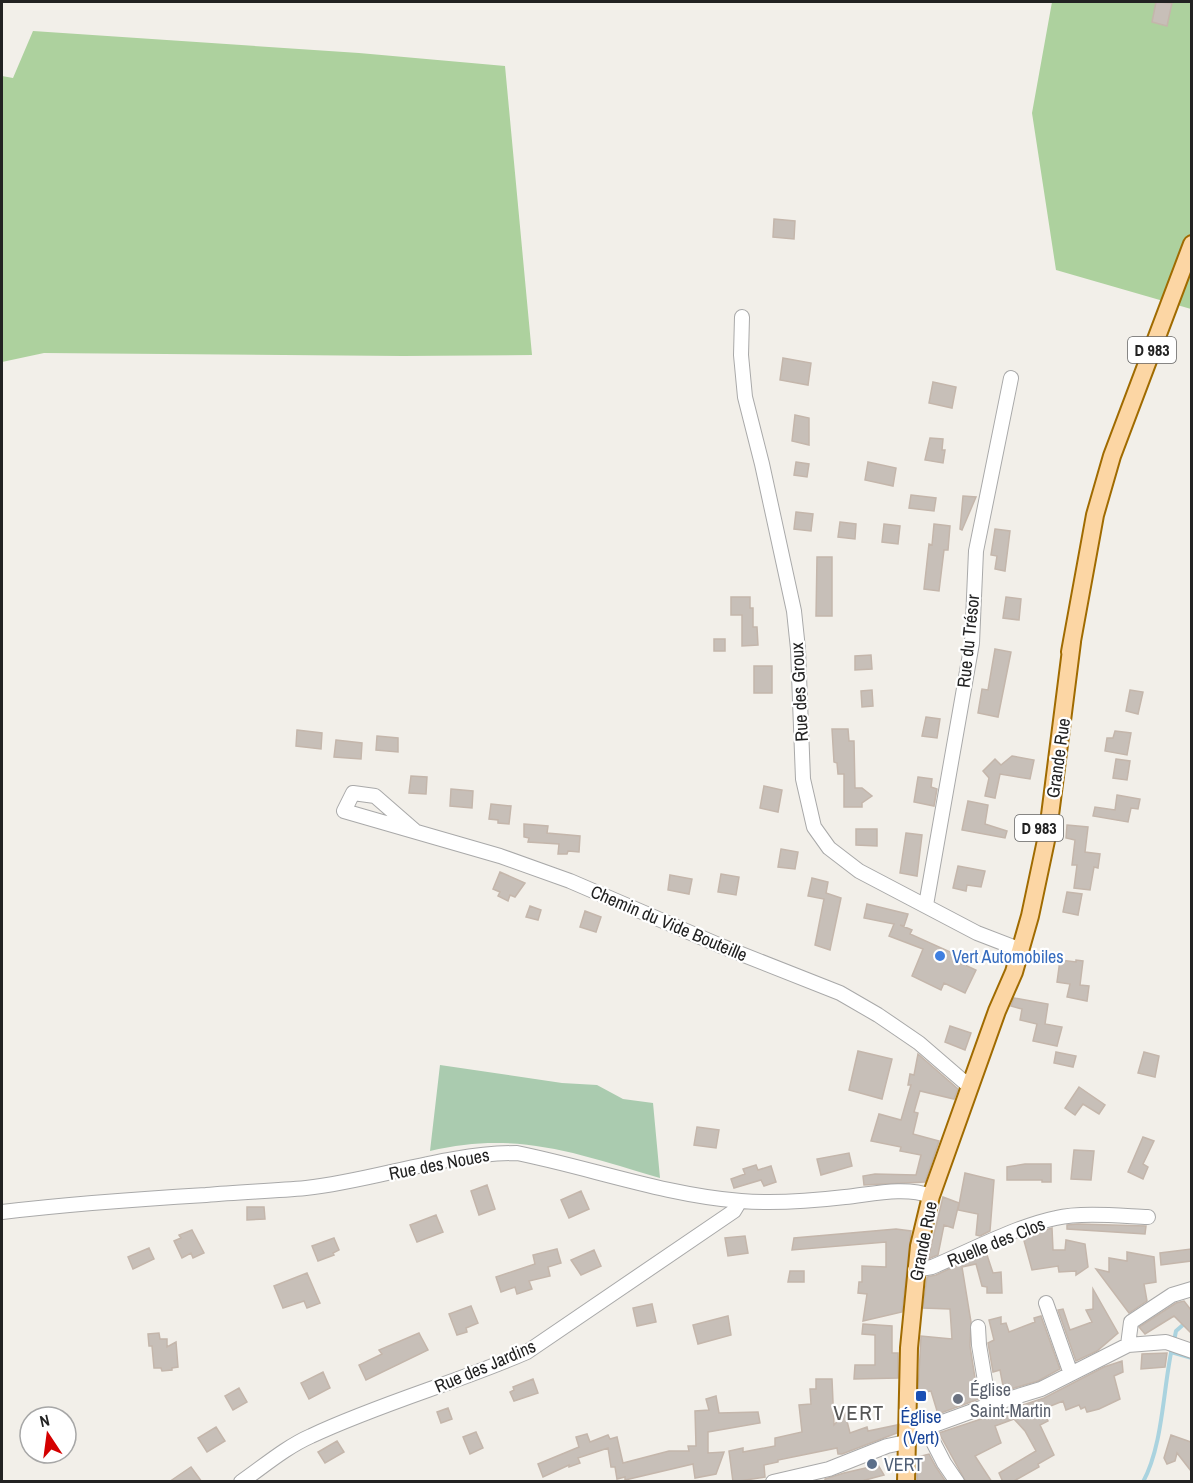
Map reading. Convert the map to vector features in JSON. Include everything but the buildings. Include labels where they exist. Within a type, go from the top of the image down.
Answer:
[{"type":"main road","name":"Grande Rue","points":[[906,1482],[909,1348],[915,1270],[923,1222],[997,1011],[1016,948],[1037,836],[1055,720],[1072,642],[1095,514],[1112,456],[1191,244]]},
{"type":"street","name":"Rue des Groux","points":[[742,317],[741,355],[745,397],[794,611],[798,649],[803,779],[814,827],[829,848],[859,871],[977,933],[1016,948]]},
{"type":"street","name":"Rue du Trésor","points":[[926,905],[972,643],[976,551],[1011,378]]},
{"type":"street","name":"Chemin du Vide Bouteille","points":[[414,830],[375,796],[353,793],[344,811],[500,856],[570,881],[721,946],[840,993],[878,1015],[918,1043],[970,1087]]},
{"type":"street","name":"Rue des Noues","points":[[2,1212],[50,1206],[306,1188],[492,1153],[517,1153],[680,1191],[740,1201],[776,1203],[910,1191],[931,1196]]},
{"type":"street","name":"Rue des Jardins","points":[[241,1482],[308,1437],[346,1420],[527,1352],[734,1211],[740,1201]]},
{"type":"street","name":"Ruelle des Clos","points":[[915,1270],[932,1267],[1030,1226],[1058,1217],[1112,1215],[1148,1217]]},
{"type":"street","points":[[1128,1345],[1131,1322],[1172,1295],[1191,1289]]},
{"type":"street","points":[[1046,1302],[1071,1374]]},
{"type":"street","points":[[978,1327],[989,1405]]},
{"type":"street","points":[[773,1482],[829,1469],[926,1428],[1041,1389],[1128,1345],[1179,1347]]},
{"type":"street","points":[[926,1428],[944,1463],[957,1482]]},
{"type":"green space","points":[[1052,2],[1191,2],[1191,309],[1056,270],[1032,113]]},
{"type":"green space","points":[[33,31],[359,53],[505,66],[532,355],[44,353],[2,362],[2,76],[13,78]]},
{"type":"green space","points":[[440,1065],[562,1083],[597,1085],[623,1099],[653,1103],[660,1178],[574,1153],[519,1144],[461,1145],[430,1151]]},
{"type":"waterway","points":[[1174,1341],[1176,1331],[1192,1317]]},
{"type":"waterway","points":[[1143,1482],[1150,1467],[1159,1434],[1172,1348]]},
{"type":"waterway","points":[[1171,1352],[1192,1358]]},
{"type":"place","name":"Vert Automobiles","points":[[940,956]]},
{"type":"place","name":"Église (Vert)","points":[[921,1396]]},
{"type":"place","name":"Église Saint-Martin","points":[[958,1399]]},
{"type":"place","name":"VERT","points":[[872,1464]]},
{"type":"district","name":"VERT","points":[[859,1412]]}]
